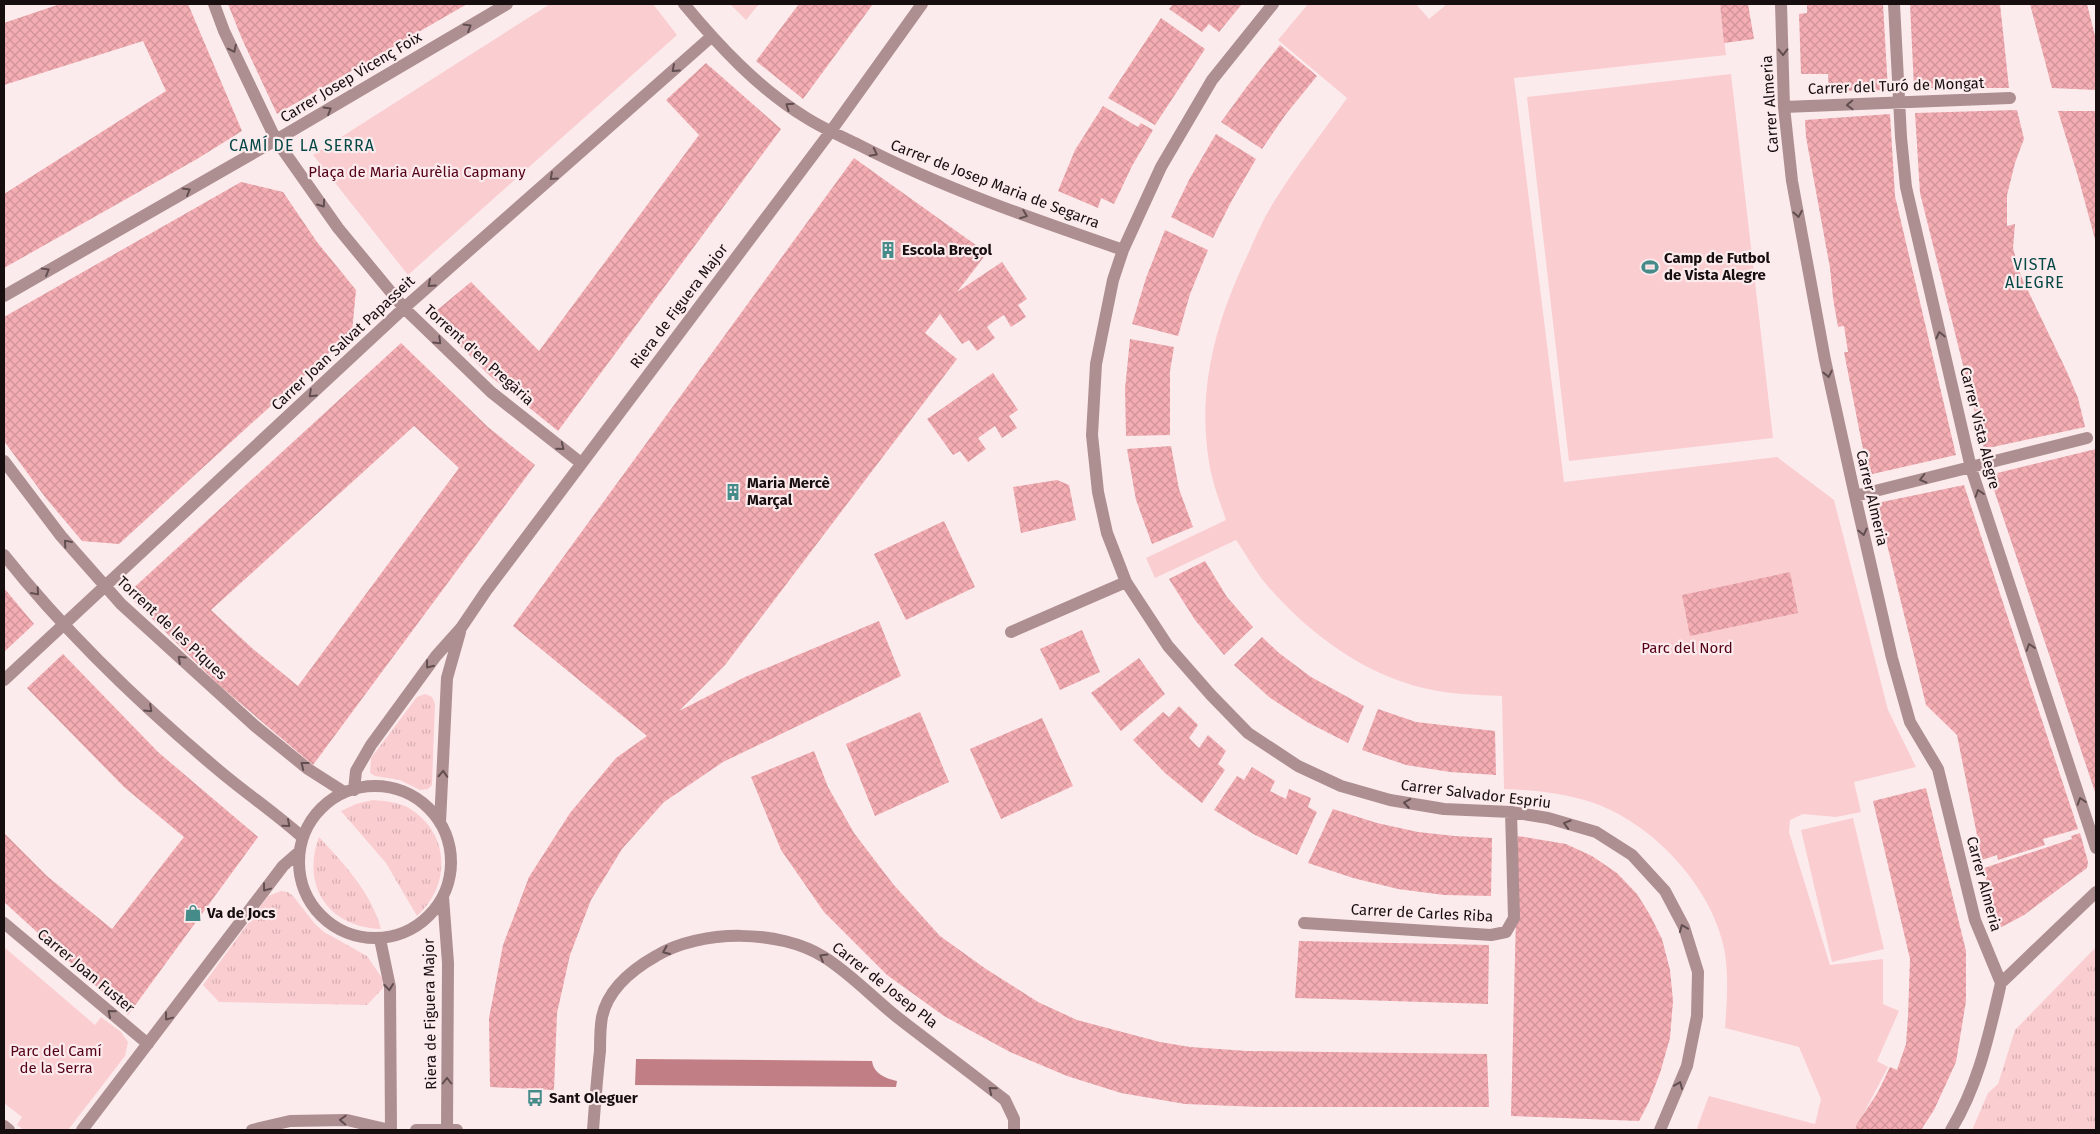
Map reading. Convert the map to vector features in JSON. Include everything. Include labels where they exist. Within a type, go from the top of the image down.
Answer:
[{"type":"street","name":"Torrent d'en Pregària","points":[[214,4],[224,31],[276,140],[338,228],[404,308],[492,392],[581,463]]},
{"type":"street","name":"Carrer Josep Vicenç Foix","points":[[4,296],[276,140],[507,4]]},
{"type":"street","name":"Carrer de Josep Maria de Segarra","points":[[684,4],[711,37],[738,64],[782,101],[806,118],[887,160],[963,192],[1122,250]]},
{"type":"street","name":"Riera de Figuera Major","points":[[461,628],[581,463],[831,131],[922,4]]},
{"type":"street","name":"Carrer Salvador Espriu","points":[[1273,4],[1212,80],[1161,167],[1122,250],[1110,292],[1096,364],[1092,435],[1098,492],[1107,533],[1126,582],[1168,646],[1211,695],[1248,732],[1298,766],[1341,786],[1390,800],[1444,809],[1511,812],[1548,818],[1596,832],[1632,855],[1665,892],[1684,927],[1698,972],[1698,1016],[1687,1066],[1660,1130]]},
{"type":"street","name":"Carrer Almeria","points":[[1781,4],[1784,107],[1792,182],[1824,360],[1854,496],[1892,658],[1910,722],[1938,769],[1975,920],[2000,982]]},
{"type":"street","name":"Carrer Vista Alegre","points":[[1894,4],[1906,187],[1971,468],[2096,848]]},
{"type":"street","name":"Carrer Joan Salvat Papasseit","points":[[4,680],[404,308],[711,37]]},
{"type":"street","name":"Carrer del Turó de Mongat","points":[[1784,107],[2010,98]]},
{"type":"street","points":[[1854,496],[2087,438]]},
{"type":"street","name":"Torrent de les Piques","points":[[4,461],[61,536],[104,586],[148,629],[241,713],[308,769],[349,791]]},
{"type":"street","points":[[4,555],[63,624],[147,707],[218,770],[272,810],[302,837]]},
{"type":"street","points":[[1011,632],[1126,582]]},
{"type":"street","points":[[349,791],[356,771],[371,745],[430,664],[461,628]]},
{"type":"street","points":[[440,823],[447,678],[461,628]]},
{"type":"street","points":[[364,787],[389,787],[410,794],[430,809],[440,823],[450,849],[451,873],[443,898],[428,918],[405,933],[380,939],[355,936],[328,923],[305,894],[298,871],[302,837],[320,809],[349,791],[364,787]]},
{"type":"street","name":"Carrer de Carles Riba","points":[[1304,923],[1490,935],[1506,932],[1514,918],[1511,812]]},
{"type":"street","points":[[82,1130],[283,866],[299,852]]},
{"type":"street","points":[[1951,1130],[1973,1088],[1984,1057],[2000,982],[2096,892]]},
{"type":"street","name":"Riera de Figuera Major","points":[[443,898],[448,962],[447,1130]]},
{"type":"street","name":"Carrer Joan Fuster","points":[[4,923],[148,1044]]},
{"type":"street","name":"Carrer de Josep Pla","points":[[593,1130],[602,1016],[613,993],[634,969],[664,951],[695,941],[731,936],[762,937],[798,945],[823,956],[855,979],[896,1016],[1005,1100],[1014,1119],[1014,1130]]},
{"type":"street","points":[[252,1130],[290,1121],[347,1120],[391,1130],[390,987],[380,939]]},
{"type":"street","points":[[4,1126],[9,1130]]},
{"type":"street","points":[[416,1130],[457,1130]]},
{"type":"green space","name":"Plaça de Maria Aurèlia Capmany","points":[[550,4],[653,4],[677,35],[408,275],[313,155]]},
{"type":"green space","points":[[730,4],[759,4],[746,20]]},
{"type":"green space","name":"Parc del Nord","points":[[1308,4],[1416,4],[1429,19],[1447,4],[1720,4],[1726,55],[1514,78],[1564,482],[1777,457],[1834,500],[1888,710],[1916,767],[1854,782],[1861,812],[1836,817],[1803,814],[1790,820],[1789,832],[1830,965],[1883,959],[1883,1004],[1899,1011],[1877,1061],[1888,1067],[1855,1130],[1698,1130],[1697,1128],[1709,1096],[1815,1124],[1821,1099],[1799,1047],[1725,1028],[1727,998],[1726,958],[1717,924],[1706,901],[1692,879],[1656,840],[1635,824],[1613,811],[1591,802],[1548,792],[1504,789],[1502,696],[1452,693],[1423,688],[1378,672],[1357,661],[1317,634],[1282,602],[1262,579],[1236,540],[1155,578],[1146,558],[1226,520],[1212,477],[1206,435],[1208,381],[1218,330],[1237,279],[1267,213],[1292,174],[1347,98],[1278,40]]},
{"type":"green space","name":"Camp de Futbol de Vista Alegre","points":[[1731,74],[1773,438],[1569,461],[1527,97]]},
{"type":"green space","points":[[425,694],[432,697],[435,704],[432,785],[428,789],[420,790],[400,780],[375,776],[370,773],[371,758],[417,697]]},
{"type":"green space","points":[[373,800],[407,807],[421,817],[432,830],[438,844],[441,874],[436,889],[428,903],[417,916],[386,863],[341,811],[356,804]]},
{"type":"green space","points":[[1853,818],[1884,949],[1832,962],[1801,830]]},
{"type":"green space","points":[[319,837],[356,879],[371,903],[381,929],[346,921],[333,912],[323,901],[317,887],[314,872],[314,855]]},
{"type":"green space","points":[[281,891],[288,892],[293,896],[315,924],[324,932],[367,956],[382,978],[383,988],[367,1005],[219,1002],[203,985],[268,896]]},
{"type":"green space","name":"Parc del Camí de la Serra","points":[[4,947],[95,1025],[101,1017],[121,1032],[128,1042],[125,1056],[68,1130],[24,1130],[17,1125],[22,1117],[4,1103]]},
{"type":"green space","points":[[2096,947],[2096,1130],[1972,1130],[1988,1093],[1998,1084],[2015,1030]]},
{"type":"shaded area","points":[[636,1059],[872,1061],[875,1069],[881,1075],[897,1081],[896,1087],[635,1085]]},
{"type":"building","points":[[60,4],[188,4],[242,131],[197,159],[4,268],[4,194],[166,91],[143,41],[4,85],[4,23]]},
{"type":"building","points":[[228,4],[467,4],[277,114]]},
{"type":"building","points":[[799,4],[873,4],[803,99],[756,61]]},
{"type":"building","points":[[1173,4],[1242,4],[1219,32],[1209,24],[1202,32],[1169,9]]},
{"type":"building","points":[[1720,4],[1748,4],[1754,39],[1724,43]]},
{"type":"building","points":[[1807,4],[1883,4],[1888,90],[1829,91],[1828,74],[1801,74],[1799,14],[1807,13]]},
{"type":"building","points":[[1910,4],[2000,4],[2009,88],[1914,88]]},
{"type":"building","points":[[2030,4],[2087,4],[2096,40],[2096,90],[2052,88]]},
{"type":"building","points":[[1161,18],[1205,49],[1155,125],[1108,98]]},
{"type":"building","points":[[1280,45],[1317,76],[1286,114],[1262,149],[1221,122]]},
{"type":"building","points":[[706,63],[781,129],[558,431],[490,376],[430,316],[471,282],[539,351],[699,135],[666,100]]},
{"type":"building","points":[[1103,106],[1138,127],[1141,123],[1153,130],[1132,166],[1114,204],[1101,198],[1098,208],[1058,191],[1075,150]]},
{"type":"building","points":[[2017,110],[2024,139],[2015,163],[2007,195],[2007,226],[2015,224],[2013,248],[2021,276],[2067,372],[2078,398],[2085,427],[1984,449],[1920,193],[1915,113]]},
{"type":"building","points":[[2058,111],[2096,111],[2096,243],[2079,180]]},
{"type":"building","points":[[1890,114],[1895,196],[1956,455],[1868,475],[1844,352],[1848,352],[1844,326],[1838,327],[1830,268],[1806,137],[1805,120]]},
{"type":"building","points":[[1216,134],[1256,159],[1213,238],[1171,217],[1190,178]]},
{"type":"building","points":[[854,158],[987,253],[957,292],[1002,262],[1027,299],[1018,305],[1026,317],[1011,327],[1004,315],[993,322],[987,327],[995,338],[977,351],[969,340],[962,344],[940,314],[925,333],[957,359],[725,665],[679,711],[745,677],[879,621],[901,676],[723,762],[664,802],[622,849],[591,900],[570,955],[557,1013],[554,1090],[490,1087],[489,1018],[503,945],[529,877],[570,813],[616,758],[647,736],[513,626]]},
{"type":"building","points":[[241,182],[283,192],[317,242],[356,290],[352,332],[119,544],[82,541],[45,497],[4,441],[4,317]]},
{"type":"building","points":[[1165,230],[1208,250],[1190,294],[1178,336],[1132,324],[1146,278]]},
{"type":"building","points":[[1130,339],[1174,347],[1170,371],[1170,435],[1126,436],[1125,389]]},
{"type":"building","points":[[401,343],[488,427],[535,465],[313,765],[220,686],[127,594]],"holes":[[[414,426],[459,468],[298,686],[253,649],[211,610]]]},
{"type":"building","points":[[993,373],[1018,410],[1009,416],[1017,428],[1002,438],[995,426],[978,438],[986,449],[968,462],[960,451],[953,455],[927,419]]},
{"type":"building","points":[[1171,446],[1179,489],[1193,527],[1152,544],[1136,500],[1127,449]]},
{"type":"building","points":[[2096,449],[2096,795],[1989,475]]},
{"type":"building","points":[[1057,480],[1069,485],[1076,520],[1021,533],[1013,487]]},
{"type":"building","points":[[1964,485],[2078,829],[2043,839],[2045,845],[1998,860],[1997,855],[1982,860],[1957,735],[1926,705],[1877,503]]},
{"type":"building","points":[[944,521],[975,587],[906,620],[874,554]]},
{"type":"building","points":[[1205,561],[1227,597],[1253,627],[1224,655],[1195,620],[1169,579]]},
{"type":"building","points":[[1790,572],[1798,613],[1690,636],[1682,595]]},
{"type":"building","points":[[4,588],[34,624],[4,652]]},
{"type":"building","points":[[1082,630],[1100,672],[1060,690],[1040,649]]},
{"type":"building","points":[[1262,637],[1279,653],[1311,677],[1364,706],[1348,743],[1307,722],[1269,697],[1234,665]]},
{"type":"building","points":[[63,654],[158,752],[258,837],[128,1015],[4,902],[4,833],[47,876],[112,929],[184,837],[124,787],[27,688]]},
{"type":"building","points":[[1139,658],[1165,694],[1121,731],[1091,693]]},
{"type":"building","points":[[1179,706],[1198,725],[1189,738],[1199,748],[1208,735],[1226,751],[1218,764],[1225,770],[1202,803],[1165,773],[1133,740],[1163,712],[1169,717]]},
{"type":"building","points":[[1378,709],[1416,722],[1495,731],[1496,775],[1450,772],[1406,765],[1362,750]]},
{"type":"building","points":[[920,712],[949,782],[875,816],[846,744]]},
{"type":"building","points":[[1042,718],[1073,786],[1001,819],[970,749]]},
{"type":"building","points":[[814,751],[828,787],[854,833],[893,884],[940,936],[986,969],[1038,1002],[1077,1020],[1160,1042],[1190,1047],[1247,1051],[1487,1054],[1489,1107],[1259,1107],[1185,1104],[1121,1093],[1067,1076],[1010,1052],[944,1016],[887,975],[824,912],[781,850],[751,777]]},
{"type":"building","points":[[1252,767],[1275,781],[1270,791],[1286,799],[1289,789],[1311,798],[1308,807],[1317,812],[1297,855],[1255,835],[1214,810],[1237,776],[1244,780]]},
{"type":"building","points":[[1926,788],[1966,951],[1966,1001],[1956,1062],[1934,1110],[1921,1130],[1855,1130],[1878,1092],[1890,1067],[1897,1070],[1906,1044],[1908,1016],[1910,959],[1873,801]]},
{"type":"building","points":[[1333,809],[1377,823],[1418,832],[1492,838],[1491,896],[1444,895],[1398,889],[1353,878],[1308,863]]},
{"type":"building","points":[[2080,833],[2088,862],[2087,868],[2024,915],[1996,930],[1984,868],[2072,839],[2071,836]]},
{"type":"building","points":[[1518,836],[1566,844],[1592,856],[1617,873],[1637,894],[1662,939],[1670,970],[1673,1001],[1670,1038],[1660,1073],[1649,1102],[1639,1121],[1511,1116]]},
{"type":"building","points":[[1299,941],[1489,945],[1488,1004],[1295,998]]},
{"type":"place","name":"Escola Breçol","points":[[888,250]]},
{"type":"place","name":"Camp de Futbol de Vista Alegre","points":[[1650,267]]},
{"type":"place","name":"Maria Mercè Marçal","points":[[733,492]]},
{"type":"place","name":"Va de Jocs","points":[[193,913]]},
{"type":"place","name":"Sant Oleguer","points":[[535,1098]]},
{"type":"district","name":"CAMÍ DE LA SERRA","points":[[302,145]]},
{"type":"district","name":"VISTA ALEGRE","points":[[2035,273]]}]
